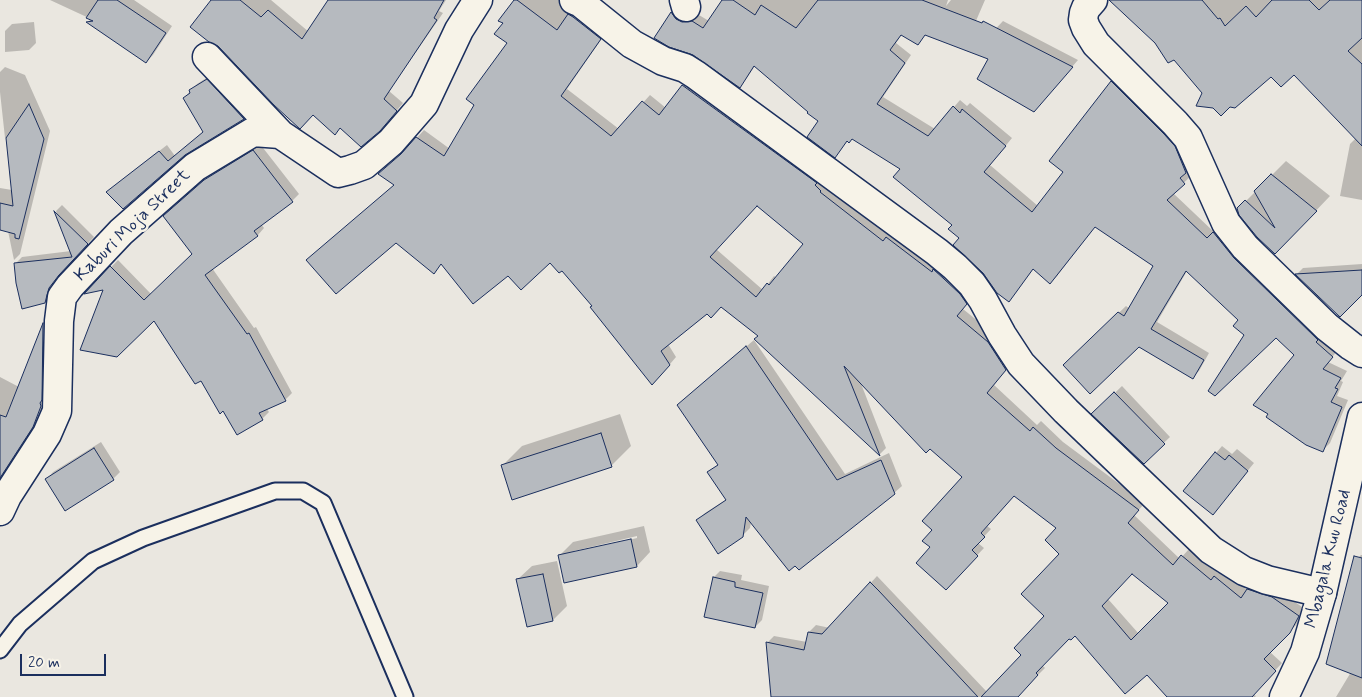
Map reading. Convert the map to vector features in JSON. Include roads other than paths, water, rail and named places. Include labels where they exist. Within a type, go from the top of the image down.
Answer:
[{"type":"street","points":[[207,57],[280,134],[338,173],[364,165],[391,142],[424,104],[459,30],[478,0]]},
{"type":"street","points":[[574,0],[581,3],[632,44],[663,60],[685,68],[696,75],[955,267],[972,284],[983,300],[1002,335],[1021,364],[1066,411],[1211,550],[1244,571],[1267,580],[1322,593]]},
{"type":"street","points":[[1093,0],[1086,8],[1083,20],[1086,28],[1096,44],[1188,138],[1226,223],[1245,248],[1327,327],[1362,353]]},
{"type":"street","name":"Kaburi Moja Street","points":[[0,511],[7,496],[47,434],[57,411],[59,321],[62,297],[70,286],[121,232],[195,167],[253,132],[280,134]]},
{"type":"street","name":"Mbagala Kuu Road","points":[[1284,697],[1305,652],[1322,593],[1362,417]]},
{"type":"lane","points":[[0,650],[20,624],[93,561],[143,538],[275,491],[303,491],[323,503],[406,697]]}]
